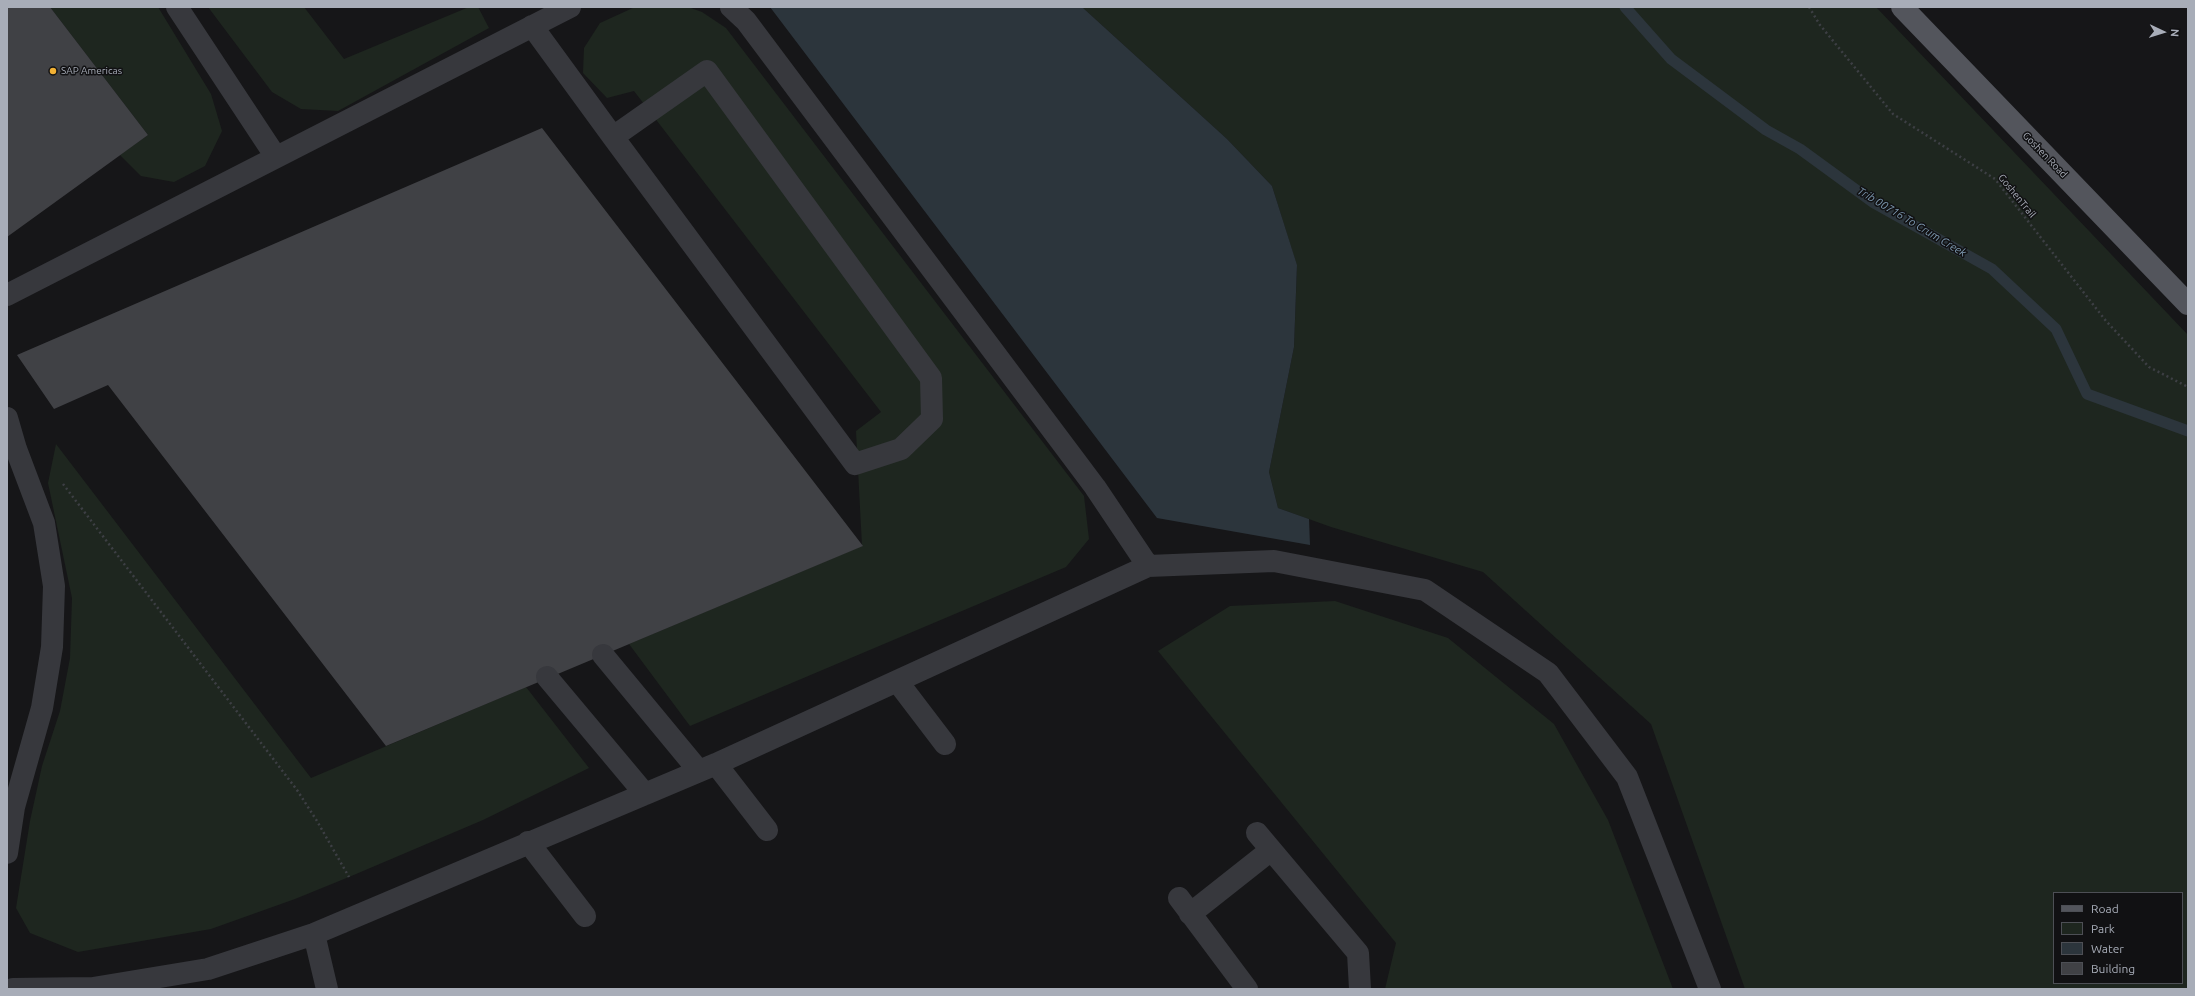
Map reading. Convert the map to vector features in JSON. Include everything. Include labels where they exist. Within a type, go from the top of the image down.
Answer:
[{"type":"main road","name":"Goshen Road","points":[[1902,7],[2188,304]]},
{"type":"lane","points":[[177,7],[276,157]]},
{"type":"lane","points":[[7,294],[570,7]]},
{"type":"lane","points":[[731,7],[746,21],[1081,468],[1148,566]]},
{"type":"lane","points":[[532,26],[613,137],[855,464],[901,449],[932,419],[931,378],[708,71],[613,137]]},
{"type":"lane","points":[[7,418],[11,451],[44,523],[54,586],[52,647],[42,708],[14,807],[7,853]]},
{"type":"lane","points":[[13,989],[93,988],[208,969],[314,934],[528,842],[708,768],[1148,566],[1274,561],[1425,590],[1548,673],[1627,777],[1710,989]]},
{"type":"lane","points":[[603,654],[767,830]]},
{"type":"lane","points":[[547,677],[645,794]]},
{"type":"lane","points":[[897,681],[945,744]]},
{"type":"lane","points":[[1257,833],[1358,953],[1360,989]]},
{"type":"lane","points":[[528,842],[585,916]]},
{"type":"lane","points":[[1247,989],[1185,906],[1271,850]]},
{"type":"lane","points":[[314,934],[327,989]]},
{"type":"path","name":"GoshenTrail","points":[[1809,7],[1820,25],[1893,114],[1995,179],[2106,321],[2149,367],[2188,387]]},
{"type":"path","points":[[58,478],[297,790],[317,820],[349,878]]},
{"type":"green space","points":[[50,7],[158,7],[211,94],[222,131],[205,166],[174,182],[141,176],[120,155],[148,135]]},
{"type":"green space","points":[[208,7],[304,7],[344,59],[469,7],[478,7],[489,28],[338,111],[301,109],[272,92]]},
{"type":"green space","points":[[635,7],[688,7],[702,12],[726,28],[1084,496],[1089,539],[1066,567],[690,726],[629,644],[862,546],[856,431],[881,412],[634,91],[607,98],[583,73],[584,48],[600,23]]},
{"type":"green space","points":[[1082,7],[1876,7],[2188,335],[2188,989],[1745,989],[1651,724],[1483,572],[1331,527],[1278,508],[1269,472],[1294,347],[1297,266],[1272,186],[1227,139]]},
{"type":"green space","points":[[56,444],[311,778],[526,687],[589,768],[483,820],[295,899],[211,929],[78,952],[30,933],[16,908],[30,821],[42,766],[60,711],[70,658],[72,598],[48,483]]},
{"type":"green space","points":[[1335,601],[1448,638],[1554,724],[1608,820],[1673,989],[1385,989],[1396,943],[1158,651],[1230,606]]},
{"type":"water","points":[[770,7],[1082,7],[1227,139],[1272,186],[1297,265],[1294,347],[1269,472],[1278,508],[1309,519],[1310,545],[1157,518]]},
{"type":"building","name":"SAP Americas","points":[[7,7],[50,7],[148,135],[7,237]]},
{"type":"building","points":[[542,128],[863,546],[386,746],[108,385],[54,409],[17,355]]},
{"type":"waterway","name":"Trib 00716 To Crum Creek","points":[[1625,7],[1671,59],[1766,130],[1800,149],[1874,203],[1992,269],[2056,329],[2087,394],[2188,431]]},
{"type":"place","name":"SAP Americas","points":[[53,71]]}]
